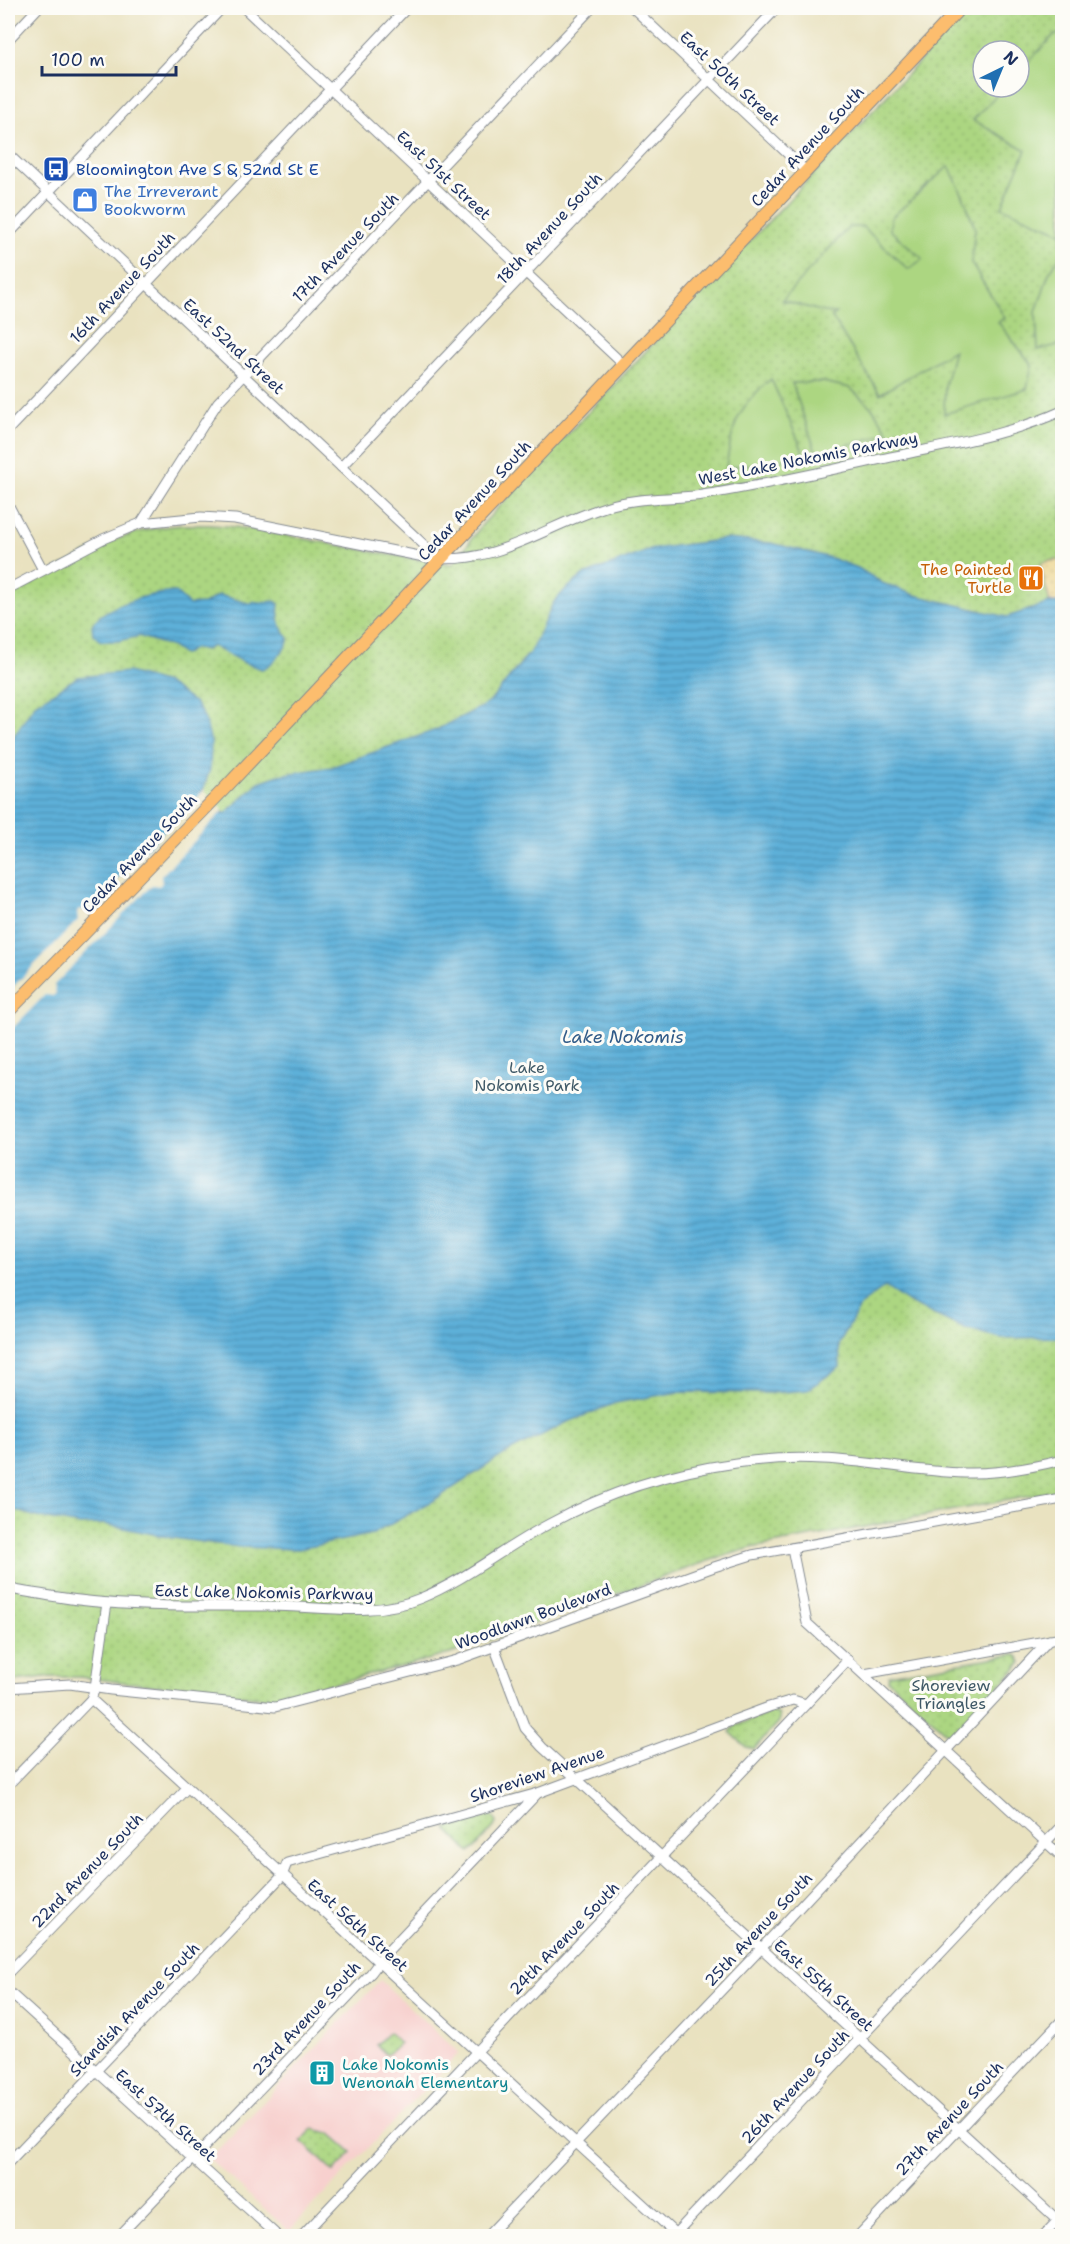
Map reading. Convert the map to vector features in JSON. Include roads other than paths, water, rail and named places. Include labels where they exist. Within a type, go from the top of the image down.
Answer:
[{"type":"main road","name":"Cedar Avenue South","points":[[8,1012],[228,785],[960,8]]},
{"type":"street","points":[[8,40],[38,8]]},
{"type":"street","points":[[8,235],[222,8]]},
{"type":"street","name":"East 51st Street","points":[[244,8],[624,365]]},
{"type":"street","name":"16th Avenue South","points":[[8,430],[407,8]]},
{"type":"street","name":"17th Avenue South","points":[[141,524],[218,402],[592,8]]},
{"type":"street","name":"East 50th Street","points":[[633,8],[807,171]]},
{"type":"street","name":"18th Avenue South","points":[[341,467],[777,8]]},
{"type":"street","name":"East 52nd Street","points":[[8,154],[440,560]]},
{"type":"street","name":"West Lake Nokomis Parkway","points":[[8,589],[103,539],[141,524],[201,517],[235,519],[440,560],[466,559],[530,539],[581,515],[616,504],[705,495],[762,485],[952,445],[1032,424],[1062,411]]},
{"type":"street","points":[[8,504],[43,570]]},
{"type":"street","name":"East Lake Nokomis Parkway","points":[[8,1588],[107,1603],[219,1607],[385,1608],[419,1599],[441,1590],[548,1524],[597,1500],[709,1468],[754,1462],[823,1458],[902,1469],[966,1473],[1019,1470],[1062,1460]]},
{"type":"street","name":"Woodlawn Boulevard","points":[[8,1688],[70,1684],[275,1707],[457,1660],[752,1555],[1062,1498]]},
{"type":"street","points":[[792,1548],[807,1623],[1062,1857]]},
{"type":"street","points":[[8,1785],[91,1700],[95,1688],[107,1603]]},
{"type":"street","points":[[864,1674],[1062,1638]]},
{"type":"street","name":"25th Avenue South","points":[[487,2236],[1049,1640]]},
{"type":"street","name":"East 55th Street","points":[[494,1646],[525,1728],[542,1747],[1061,2220]]},
{"type":"street","name":"24th Avenue South","points":[[302,2236],[848,1659]]},
{"type":"street","name":"East 56th Street","points":[[91,1700],[676,2236]]},
{"type":"street","name":"Shoreview Avenue","points":[[282,1876],[286,1863],[292,1861],[538,1793],[769,1707],[793,1700],[806,1704]]},
{"type":"street","name":"22nd Avenue South","points":[[8,1973],[187,1788]]},
{"type":"street","name":"23rd Avenue South","points":[[119,2236],[194,2160],[538,1793]]},
{"type":"street","name":"26th Avenue South","points":[[676,2236],[1062,1825]]},
{"type":"street","name":"Standish Avenue South","points":[[8,2163],[282,1876]]},
{"type":"street","name":"East 57th Street","points":[[8,1991],[278,2236]]},
{"type":"street","name":"27th Avenue South","points":[[858,2236],[1062,2020]]},
{"type":"street","points":[[1042,2236],[1061,2220]]},
{"type":"water","name":"Lake Nokomis","points":[[726,539],[771,543],[831,558],[858,568],[882,583],[915,595],[1007,617],[1050,603],[1062,602],[1062,1337],[1001,1338],[965,1329],[909,1303],[885,1287],[861,1305],[839,1343],[840,1367],[807,1390],[771,1393],[678,1392],[615,1403],[563,1424],[503,1455],[439,1497],[373,1534],[298,1549],[240,1547],[173,1538],[104,1524],[80,1525],[37,1517],[8,1508],[8,745],[35,704],[78,677],[128,672],[166,683],[195,703],[204,717],[211,742],[210,769],[202,793],[225,814],[259,782],[279,775],[332,767],[436,730],[489,703],[531,651],[553,603],[584,575],[653,549]]},
{"type":"water","points":[[175,592],[189,605],[204,604],[219,595],[252,604],[253,601],[257,603],[275,601],[279,604],[280,622],[289,638],[288,642],[274,661],[262,669],[212,646],[205,650],[194,648],[183,655],[172,647],[139,636],[119,641],[101,641],[93,634],[92,625],[98,618],[117,606],[129,601]]},
{"type":"place","name":"Bloomington Ave S & 52nd St E","points":[[56,169]]},
{"type":"place","name":"The Irreverant Bookworm","points":[[85,200]]},
{"type":"place","name":"The Painted Turtle","points":[[1031,578]]},
{"type":"place","name":"Lake Nokomis Wenonah Elementary","points":[[322,2073]]},
{"type":"park label","name":"Lake Nokomis Park","points":[[527,1076]]},
{"type":"park label","name":"Shoreview Triangles","points":[[951,1694]]}]
